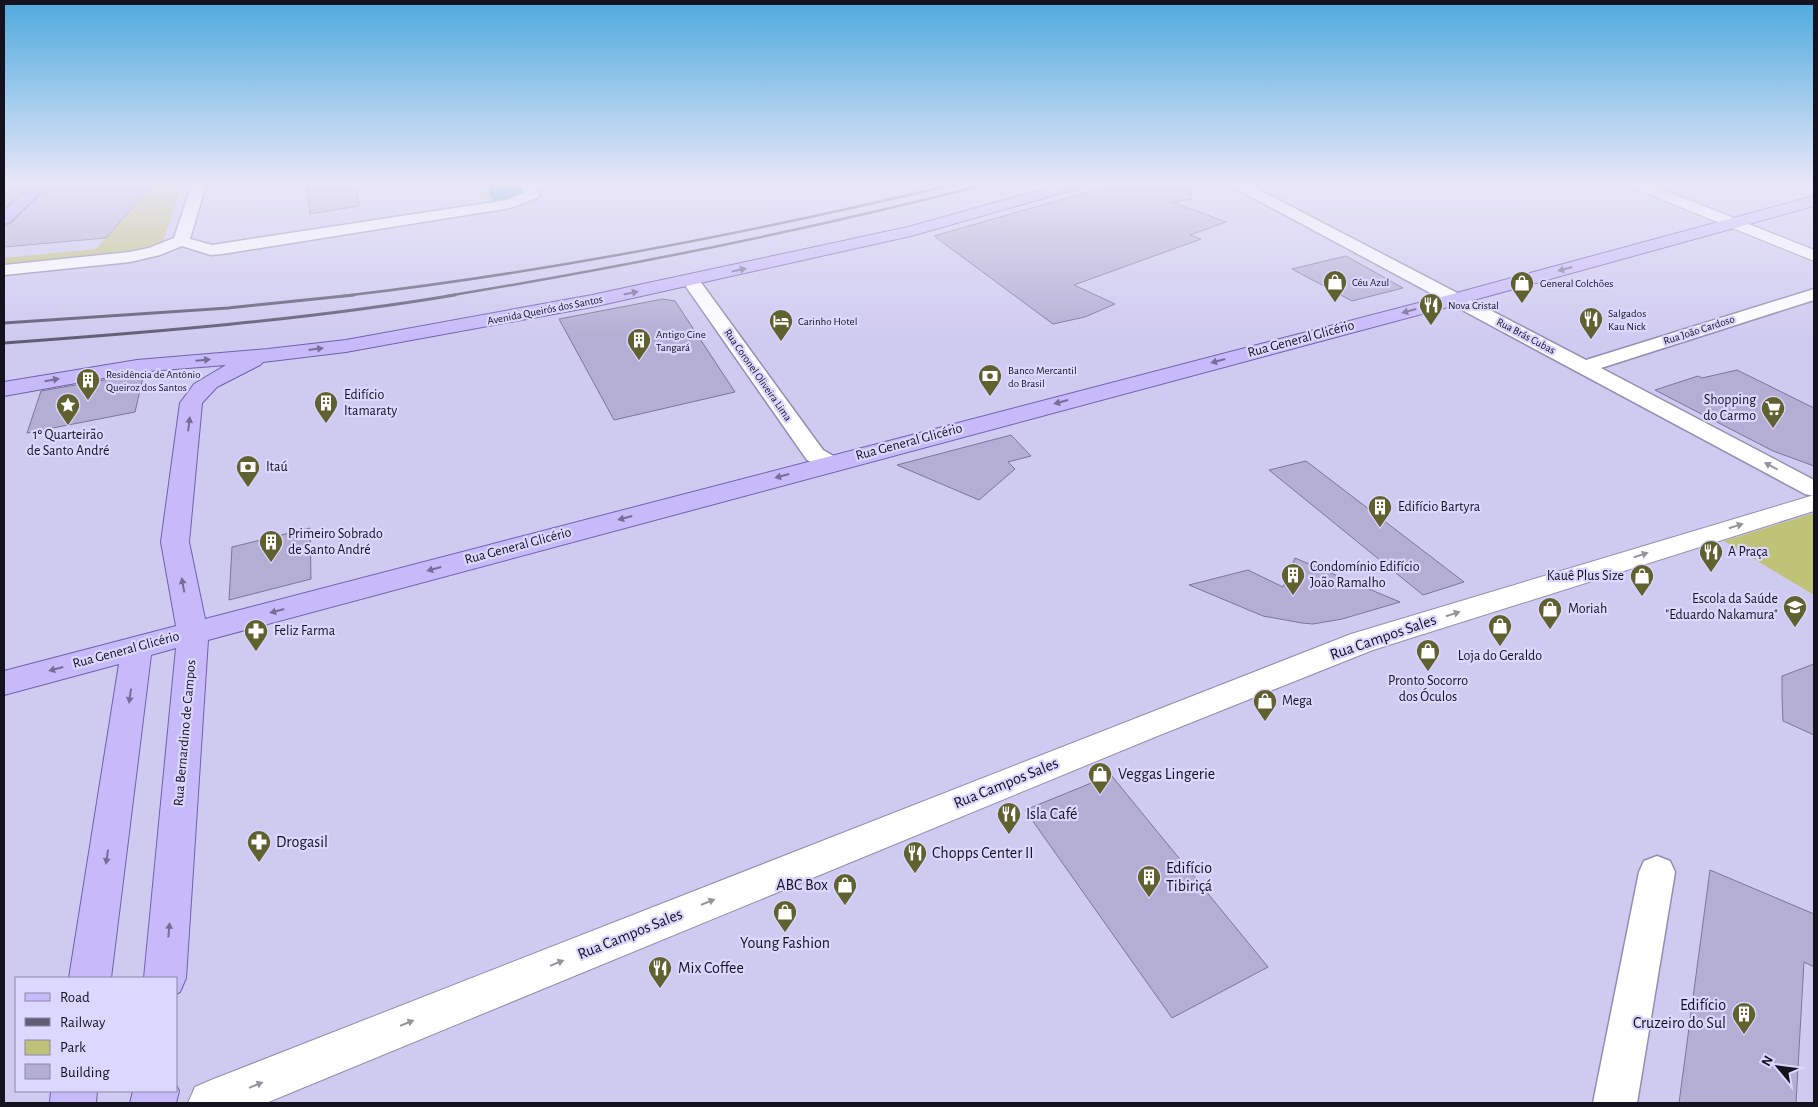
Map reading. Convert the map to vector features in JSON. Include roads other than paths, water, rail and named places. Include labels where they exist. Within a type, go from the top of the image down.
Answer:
[{"type":"main road","name":"Avenida Queirós dos Santos","points":[[4,389],[137,366],[268,355],[380,340],[691,281],[890,236]]},
{"type":"main road","name":"Rua General Glicério","points":[[4,683],[829,463],[1456,299],[1686,236]]},
{"type":"main road","name":"Rua Bernardino de Campos","points":[[165,977],[193,633],[175,542],[191,403],[198,392],[210,383],[268,355]]},
{"type":"main road","points":[[90,977],[137,648]]},
{"type":"street","points":[[181,241],[183,236]]},
{"type":"street","points":[[4,270],[130,257],[154,252],[181,241],[211,250],[307,236]]},
{"type":"street","name":"Rua Brás Cubas","points":[[1336,236],[1814,489]]},
{"type":"street","points":[[1763,236],[1814,256]]},
{"type":"street","name":"Rua Coronel Oliveira Lima","points":[[691,281],[815,455],[829,463]]},
{"type":"street","name":"Rua João Cardoso","points":[[1584,367],[1814,294]]},
{"type":"street","name":"Rua Campos Sales","points":[[211,1103],[1353,646],[1814,503]]},
{"type":"street","points":[[1615,1103],[1658,872]]},
{"type":"railway","points":[[343,296],[575,263],[719,236]]},
{"type":"railway","points":[[447,296],[768,236]]},
{"type":"railway","points":[[4,323],[228,308],[354,295]]},
{"type":"railway","points":[[4,343],[174,330],[342,312],[455,295]]},
{"type":"place","name":"Céu Azul","points":[[1335,303]]},
{"type":"place","name":"General Colchões","points":[[1522,304]]},
{"type":"place","name":"Nova Cristal","points":[[1431,326]]},
{"type":"place","name":"Salgados Kau Nick","points":[[1591,340]]},
{"type":"place","name":"Carinho Hotel","points":[[781,342]]},
{"type":"place","name":"Antigo Cine Tangará","points":[[639,361]]},
{"type":"place","name":"Banco Mercantil do Brasil","points":[[990,397]]},
{"type":"place","name":"Residência de Antônio Queiroz dos Santos","points":[[88,401]]},
{"type":"place","name":"Edifício Itamaraty","points":[[326,424]]},
{"type":"place","name":"1º Quarteirão de Santo André","points":[[68,426]]},
{"type":"place","name":"Shopping do Carmo","points":[[1773,429]]},
{"type":"place","name":"Itaú","points":[[248,488]]},
{"type":"place","name":"Edifício Bartyra","points":[[1380,528]]},
{"type":"place","name":"Primeiro Sobrado de Santo André","points":[[271,563]]},
{"type":"place","name":"A Praça","points":[[1711,573]]},
{"type":"place","name":"Condomínio Edifício João Ramalho","points":[[1293,596]]},
{"type":"place","name":"Kauê Plus Size","points":[[1642,597]]},
{"type":"place","name":"Escola da Saúde \"Eduardo Nakamura\"","points":[[1795,628]]},
{"type":"place","name":"Moriah","points":[[1550,630]]},
{"type":"place","name":"Loja do Geraldo","points":[[1500,647]]},
{"type":"place","name":"Feliz Farma","points":[[256,652]]},
{"type":"place","name":"Pronto Socorro dos Óculos","points":[[1428,672]]},
{"type":"place","name":"Mega","points":[[1265,722]]},
{"type":"place","name":"Veggas Lingerie","points":[[1100,795]]},
{"type":"place","name":"Isla Café","points":[[1009,835]]},
{"type":"place","name":"Drogasil","points":[[259,863]]},
{"type":"place","name":"Chopps Center II","points":[[915,874]]},
{"type":"place","name":"Edifício Tibiriçá","points":[[1149,898]]},
{"type":"place","name":"ABC Box","points":[[845,906]]},
{"type":"place","name":"Young Fashion","points":[[785,933]]},
{"type":"place","name":"Mix Coffee","points":[[660,989]]},
{"type":"place","name":"Edifício Cruzeiro do Sul","points":[[1744,1035]]}]
